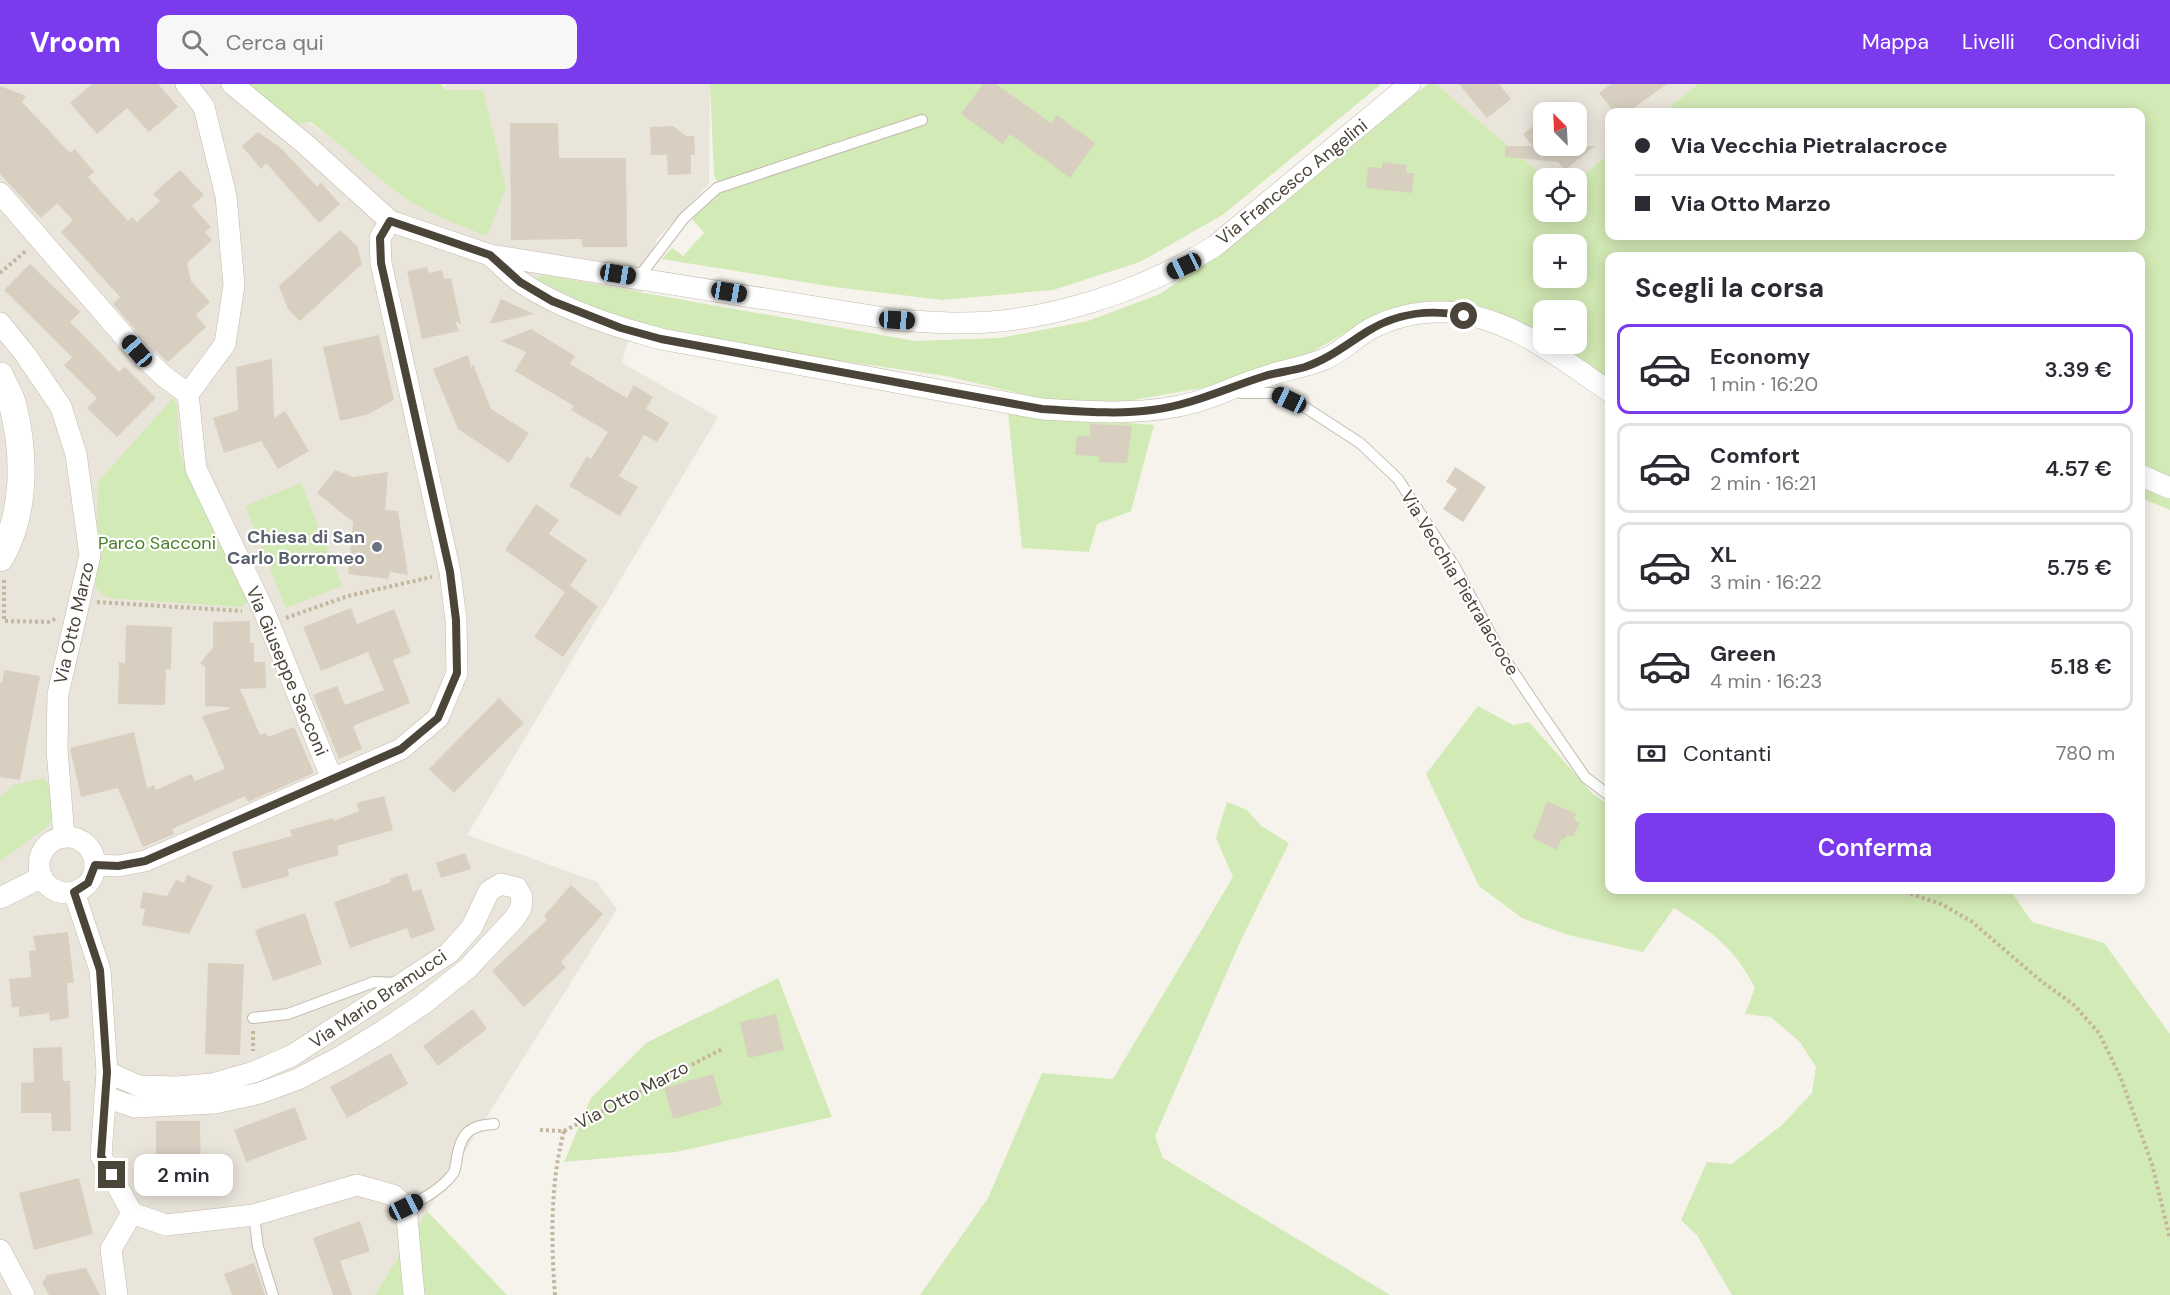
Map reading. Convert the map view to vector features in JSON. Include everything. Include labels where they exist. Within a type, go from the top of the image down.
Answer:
[{"type":"street","points":[[0,193],[137,351],[165,377],[188,394],[225,344],[234,285],[226,196],[204,107],[186,84]]},
{"type":"street","name":"Via Francesco Angelini","points":[[232,84],[304,143],[390,221],[490,255],[897,320],[958,323],[1008,319],[1068,308],[1109,297],[1184,266],[1215,246],[1410,84]]},
{"type":"street","points":[[95,865],[118,866],[145,861],[401,749],[438,718],[457,673],[456,620],[450,572],[381,263],[380,238],[390,221]]},
{"type":"street","name":"Via Vecchia Pietralacroce","points":[[490,255],[520,282],[552,301],[621,328],[661,339],[1042,409],[1099,412],[1151,410],[1194,402],[1264,376],[1305,367],[1328,358],[1371,329],[1409,314],[1446,312],[1515,330],[1539,343],[1605,389]]},
{"type":"street","name":"Via Otto Marzo","points":[[0,323],[25,354],[61,407],[76,454],[90,555],[58,694],[57,749],[64,837]]},
{"type":"street","points":[[0,376],[13,404],[21,452],[21,492],[15,522],[3,554]]},
{"type":"street","name":"Via Giuseppe Sacconi","points":[[188,394],[196,469],[264,611],[332,779]]},
{"type":"street","points":[[2145,477],[2170,488]]},
{"type":"street","points":[[64,837],[83,842],[91,850],[95,865],[88,883],[74,892],[56,890],[42,877],[39,862],[49,844],[64,837]]},
{"type":"street","points":[[0,898],[42,877]]},
{"type":"street","name":"Via Mario Bramucci","points":[[105,1097],[135,1107],[216,1103],[260,1093],[297,1079],[383,1031],[423,1004],[468,968],[514,920],[521,908],[522,897],[516,888],[501,884],[489,891],[472,927],[449,953],[293,1055],[254,1072],[212,1084],[177,1087],[139,1086],[107,1072]]},
{"type":"street","points":[[74,892],[100,970],[107,1072],[101,1156],[132,1213],[166,1225],[254,1215],[357,1185],[393,1195],[406,1207],[414,1295]]},
{"type":"street","points":[[117,1295],[111,1250],[132,1213]]},
{"type":"street","points":[[0,1250],[24,1295]]},
{"type":"lane","points":[[639,277],[684,218],[717,188],[922,120]]},
{"type":"lane","name":"Via Vecchia Pietralacroce","points":[[1214,396],[1250,392],[1272,393],[1306,408],[1360,442],[1398,479],[1455,567],[1502,655],[1586,777],[1605,792]]},
{"type":"lane","points":[[253,1018],[288,1014],[374,982],[405,983]]},
{"type":"lane","points":[[406,1207],[429,1196],[454,1173],[458,1153],[466,1134],[476,1125],[494,1124]]},
{"type":"lane","points":[[254,1215],[258,1247],[273,1295]]},
{"type":"path","points":[[0,273],[40,239]]},
{"type":"path","points":[[3,554],[4,621],[50,622],[80,601],[213,611],[264,611],[280,621],[348,596],[410,584]]},
{"type":"path","points":[[1911,894],[1941,904],[1971,921],[2041,981],[2074,1005],[2099,1033],[2120,1076],[2152,1164],[2170,1239]]},
{"type":"path","points":[[253,1018],[254,1072]]},
{"type":"path","name":"Via Otto Marzo","points":[[540,1130],[564,1131],[722,1049]]},
{"type":"path","points":[[555,1295],[553,1214],[557,1160],[564,1131]]},
{"type":"shaded area","points":[[0,84],[242,84],[332,137],[384,182],[506,187],[483,90],[445,90],[446,84],[710,84],[709,184],[657,239],[622,363],[718,417],[467,835],[597,882],[617,909],[375,1295],[0,1295]]},
{"type":"shaded area","points":[[1436,84],[1699,84],[1668,108],[1605,108],[1605,157],[1587,172],[1587,168],[1534,168]]},
{"type":"green space","points":[[242,84],[442,84],[445,90],[483,90],[506,187],[487,236],[453,223],[405,198],[310,122],[293,125]]},
{"type":"green space","points":[[710,84],[1381,84],[1224,214],[1140,262],[1053,290],[943,300],[834,287],[662,259],[672,248],[683,256],[704,233],[692,219],[722,191],[714,175]]},
{"type":"green space","points":[[1428,84],[1436,84],[1534,168],[1533,222],[1587,222],[1587,172],[1605,157],[1605,240],[2145,240],[2145,108],[1668,108],[1699,84],[2170,84],[2170,510],[2145,500],[2145,252],[1605,252],[1605,382],[1563,354],[1587,354],[1587,300],[1533,300],[1533,336],[1479,313],[1384,310],[1307,355],[1225,384],[1115,403],[1060,403],[946,376],[807,356],[615,319],[536,279],[543,275],[915,341],[1000,338],[1088,321],[1160,294],[1217,255]]},
{"type":"green space","name":"Parco Sacconi","points":[[173,398],[177,406],[179,450],[190,480],[249,601],[241,607],[108,598],[96,589],[98,482]]},
{"type":"green space","points":[[1008,413],[1154,425],[1131,511],[1097,524],[1089,552],[1022,548]]},
{"type":"green space","points":[[301,483],[342,586],[286,608],[245,506]]},
{"type":"green space","points":[[1478,706],[1513,725],[1529,722],[1593,794],[1605,802],[1605,894],[2013,894],[2032,922],[2104,943],[2170,1034],[2170,1295],[1732,1295],[1697,1235],[1681,1220],[1707,1162],[1732,1164],[1782,1125],[1812,1093],[1816,1067],[1800,1042],[1771,1017],[1745,1014],[1755,988],[1739,962],[1711,933],[1674,908],[1643,952],[1568,935],[1522,918],[1479,886],[1426,774]]},
{"type":"green space","points":[[44,778],[58,800],[48,826],[0,861],[0,797],[13,785]]},
{"type":"green space","points":[[1227,802],[1247,810],[1261,826],[1289,843],[1241,940],[1155,1136],[1163,1158],[1390,1295],[920,1295],[988,1198],[1042,1073],[1113,1079],[1233,877],[1216,838]]},
{"type":"green space","points":[[778,978],[832,1117],[676,1152],[564,1162],[591,1098],[646,1043]]},
{"type":"green space","points":[[427,1211],[507,1295],[375,1295]]},
{"type":"building","points":[[92,84],[158,84],[178,107],[149,132],[127,108],[97,134],[70,103]]},
{"type":"building","points":[[983,84],[996,84],[1051,123],[1057,115],[1095,143],[1070,178],[1010,134],[1003,144],[961,114]]},
{"type":"building","points":[[1459,84],[1499,84],[1511,99],[1487,118]]},
{"type":"building","points":[[1611,84],[1667,84],[1634,108],[1611,108],[1599,93]]},
{"type":"building","points":[[0,86],[26,96],[22,102],[70,153],[75,149],[94,172],[88,177],[128,221],[132,217],[137,222],[160,201],[153,194],[180,170],[204,195],[192,206],[211,227],[205,232],[212,240],[187,263],[191,281],[210,302],[196,315],[206,327],[168,362],[147,343],[113,304],[120,297],[61,232],[73,220],[57,203],[41,218],[0,174]]},
{"type":"building","points":[[510,123],[558,123],[559,158],[626,158],[627,247],[582,247],[582,239],[511,240]]},
{"type":"building","points":[[673,126],[686,136],[694,136],[695,155],[691,155],[691,174],[668,175],[667,155],[651,155],[650,127]]},
{"type":"building","points":[[1533,126],[1533,156],[1582,156],[1568,168],[1563,168],[1558,162],[1505,157],[1505,146],[1532,146],[1523,134]]},
{"type":"building","points":[[258,132],[282,149],[317,187],[321,183],[340,204],[319,223],[266,163],[261,169],[242,146]]},
{"type":"building","points":[[1587,146],[1595,146],[1587,152]]},
{"type":"building","points":[[1383,162],[1407,165],[1406,173],[1414,173],[1412,193],[1366,188],[1368,167],[1382,168]]},
{"type":"building","points":[[340,230],[357,246],[362,264],[300,321],[288,309],[279,286]]},
{"type":"building","points":[[30,264],[80,312],[70,322],[119,372],[125,367],[156,398],[117,437],[87,408],[97,398],[64,365],[72,357],[4,290]]},
{"type":"building","points":[[427,267],[429,273],[442,270],[444,279],[451,278],[461,324],[455,321],[459,331],[422,339],[407,271]]},
{"type":"building","points":[[501,299],[534,314],[490,324]]},
{"type":"building","points":[[531,329],[575,356],[570,364],[627,398],[634,385],[653,397],[646,409],[669,423],[657,442],[644,435],[619,476],[638,487],[620,516],[569,486],[587,456],[591,459],[608,432],[571,410],[574,406],[515,371],[526,352],[501,341]]},
{"type":"building","points":[[379,335],[394,400],[369,414],[340,421],[323,347]]},
{"type":"building","points":[[468,355],[471,368],[473,364],[491,409],[529,433],[509,463],[458,429],[433,369]]},
{"type":"building","points":[[272,359],[274,418],[285,411],[309,451],[278,469],[261,441],[224,453],[213,418],[238,410],[236,367]]},
{"type":"building","points":[[1090,424],[1132,426],[1127,463],[1099,462],[1099,456],[1075,455],[1077,436],[1090,436]]},
{"type":"building","points":[[1455,467],[1486,487],[1463,522],[1443,509],[1457,489],[1446,482]]},
{"type":"building","name":"Chiesa di San Carlo Borromeo","points":[[335,470],[353,477],[388,472],[385,510],[398,511],[408,575],[390,572],[388,579],[348,574],[353,522],[317,493]]},
{"type":"building","points":[[536,504],[559,520],[549,534],[587,560],[570,586],[598,606],[563,657],[534,637],[565,592],[505,550]]},
{"type":"building","points":[[351,608],[357,624],[394,609],[411,653],[393,660],[410,703],[353,726],[362,749],[339,759],[313,695],[337,686],[345,705],[384,690],[368,652],[321,671],[303,627]]},
{"type":"building","points":[[250,621],[250,643],[254,643],[254,662],[265,662],[266,688],[240,689],[260,735],[266,733],[268,737],[294,727],[314,773],[248,802],[245,796],[172,829],[174,834],[143,847],[118,788],[81,797],[70,748],[134,732],[147,788],[154,785],[156,790],[191,774],[195,781],[225,769],[202,716],[229,709],[229,707],[205,706],[205,667],[200,663],[213,648],[213,622]]},
{"type":"building","points":[[126,625],[172,627],[171,669],[166,669],[165,705],[118,704],[119,662],[125,663]]},
{"type":"building","points":[[4,670],[40,676],[20,780],[0,777],[0,682],[2,683]]},
{"type":"building","points":[[499,698],[524,723],[454,793],[429,769]]},
{"type":"building","points":[[384,796],[393,830],[337,846],[339,855],[288,869],[289,876],[242,889],[232,852],[292,836],[290,830],[333,818],[334,821],[359,811],[356,803]]},
{"type":"building","points":[[1547,801],[1576,814],[1574,820],[1580,822],[1573,837],[1567,835],[1556,850],[1533,838]]},
{"type":"building","points":[[465,853],[471,869],[441,878],[436,863]]},
{"type":"building","points":[[407,873],[413,892],[421,889],[435,930],[411,939],[407,928],[350,948],[334,902],[391,882],[390,879]]},
{"type":"building","points":[[187,875],[213,886],[189,934],[142,925],[145,909],[140,908],[143,892],[167,896],[176,880],[184,883]]},
{"type":"building","points":[[571,885],[603,914],[561,962],[566,968],[524,1007],[492,971],[547,920],[544,916]]},
{"type":"building","points":[[305,913],[322,964],[273,981],[255,930]]},
{"type":"building","points":[[68,932],[74,983],[67,983],[69,1018],[50,1021],[49,1013],[19,1017],[19,1006],[12,1008],[9,979],[31,977],[29,951],[36,950],[33,936]]},
{"type":"building","points":[[208,963],[244,964],[240,1055],[205,1054]]},
{"type":"building","points":[[473,1009],[487,1029],[438,1066],[423,1046]]},
{"type":"building","points":[[776,1014],[784,1050],[748,1058],[740,1022]]},
{"type":"building","points":[[62,1047],[63,1081],[70,1081],[71,1131],[52,1131],[51,1113],[21,1113],[21,1083],[34,1082],[33,1048]]},
{"type":"building","points":[[391,1053],[408,1084],[347,1118],[330,1087]]},
{"type":"building","points":[[713,1074],[722,1105],[673,1119],[664,1088]]},
{"type":"building","points":[[295,1107],[307,1139],[246,1162],[234,1130]]},
{"type":"building","points":[[156,1121],[200,1121],[201,1186],[156,1187]]},
{"type":"building","points":[[79,1178],[93,1234],[34,1250],[19,1193]]},
{"type":"building","points":[[360,1221],[370,1251],[340,1261],[352,1295],[333,1295],[313,1238]]},
{"type":"building","points":[[254,1263],[265,1295],[232,1295],[224,1274]]},
{"type":"building","points":[[86,1268],[100,1295],[49,1295],[42,1283],[47,1275]]},
{"type":"place","name":"Chiesa di San Carlo Borromeo","points":[[377,547]]},
{"type":"route","points":[[112,1175],[101,1156],[107,1072],[100,970],[74,892],[88,883],[95,865],[118,866],[145,861],[401,749],[438,718],[457,673],[456,620],[450,572],[381,263],[380,238],[390,221],[411,226],[490,255],[520,282],[552,301],[621,328],[661,339],[1042,409],[1099,412],[1151,410],[1194,402],[1264,376],[1305,367],[1328,358],[1371,329],[1409,314],[1446,312],[1464,316]]}]
